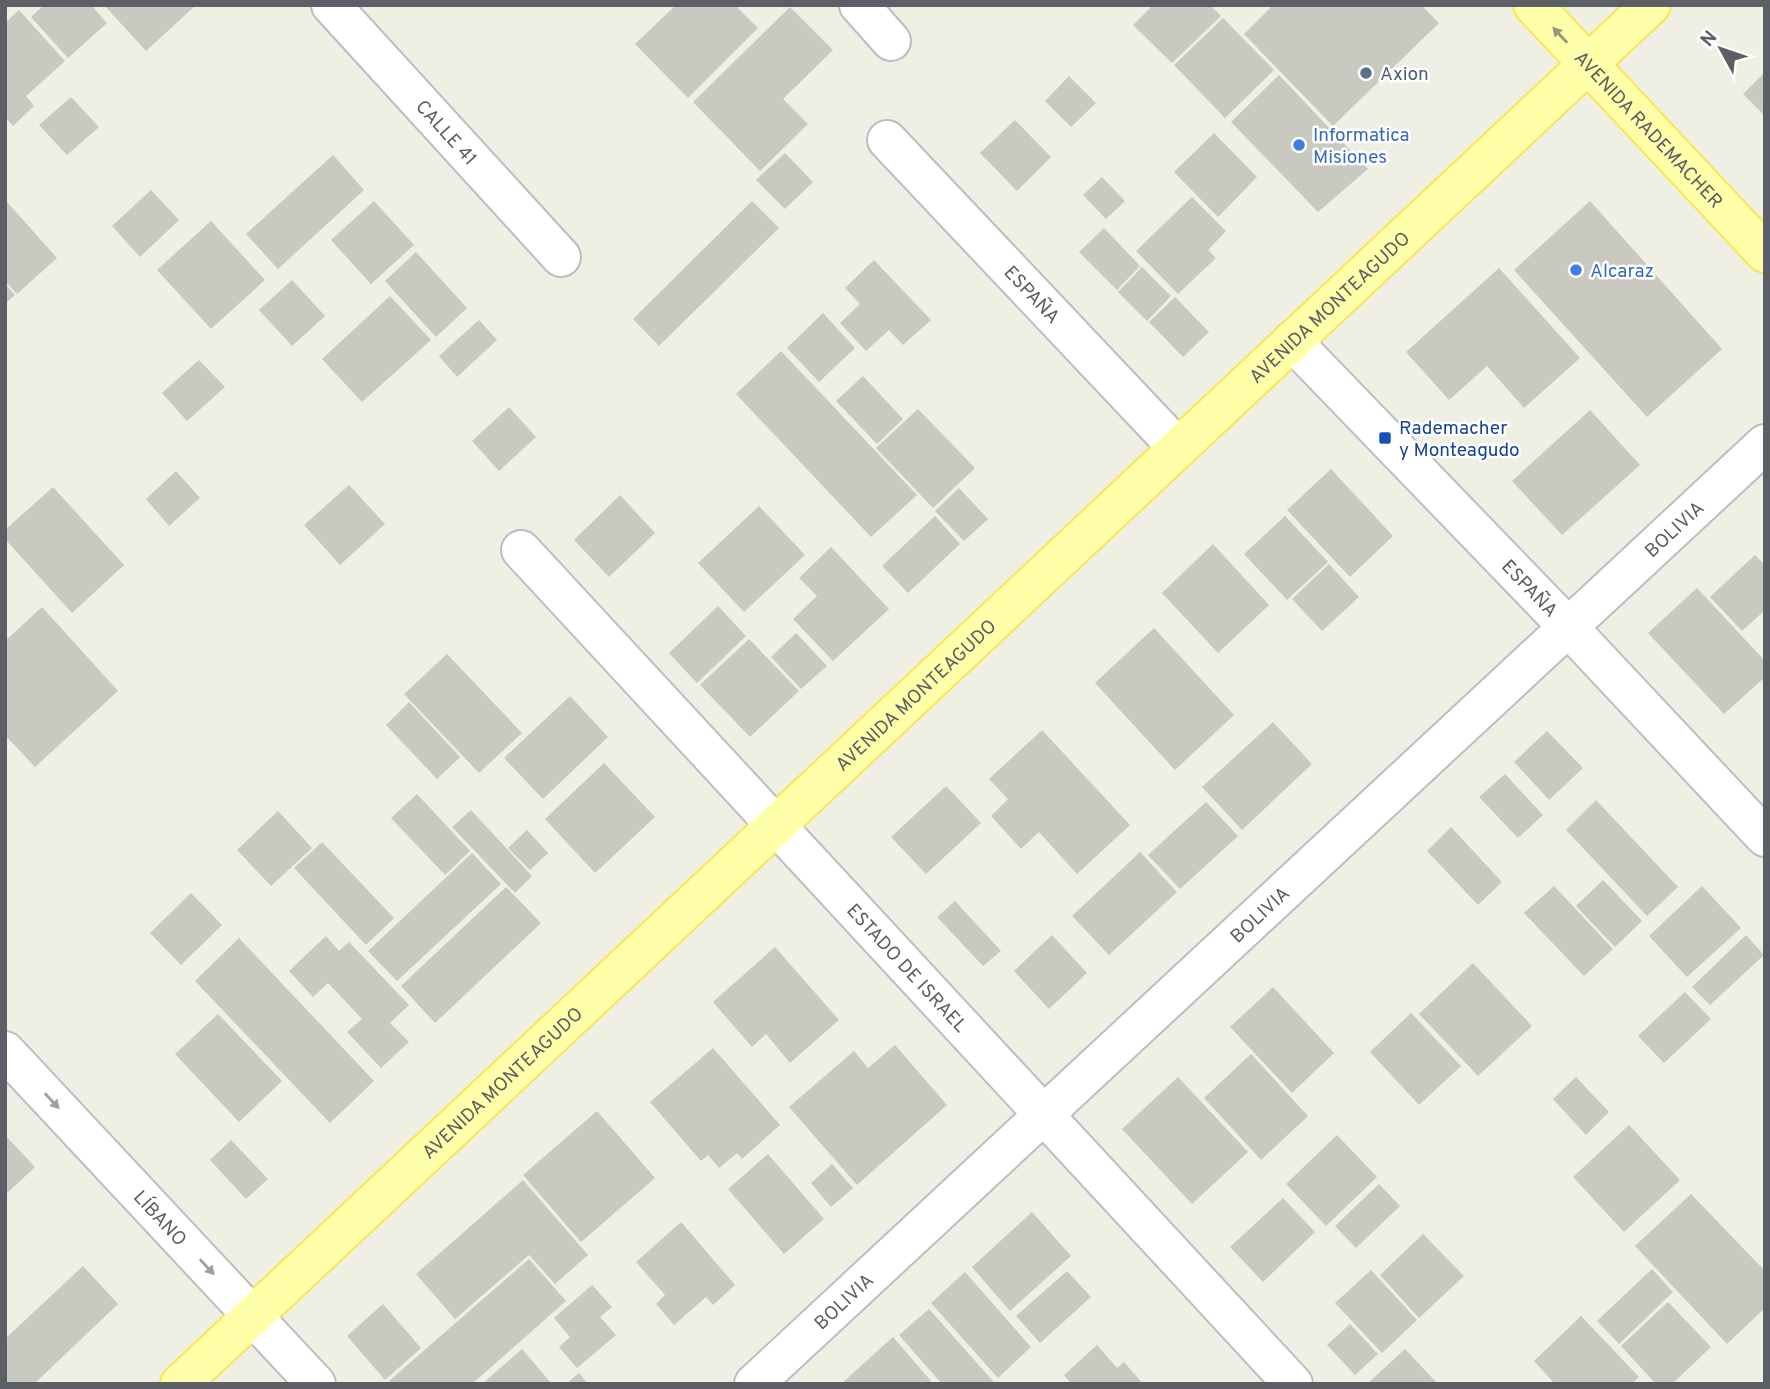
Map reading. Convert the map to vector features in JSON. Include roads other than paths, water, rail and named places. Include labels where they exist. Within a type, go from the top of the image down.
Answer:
[{"type":"main road","name":"AVENIDA RADEMACHER","points":[[1533,5],[1765,253]]},
{"type":"main road","name":"AVENIDA MONTEAGUDO","points":[[180,1384],[1651,5]]},
{"type":"street","name":"CALLE 41","points":[[331,5],[561,257]]},
{"type":"street","points":[[859,5],[891,41]]},
{"type":"street","name":"ESPAÑA","points":[[887,141],[1178,448]]},
{"type":"street","name":"ESPAÑA","points":[[1292,341],[1568,627],[1765,837]]},
{"type":"street","name":"BOLIVIA","points":[[754,1384],[1765,444]]},
{"type":"street","name":"ESTADO DE ISRAEL","points":[[521,550],[1293,1384]]},
{"type":"street","name":"LÍBANO","points":[[5,1051],[316,1384]]},
{"type":"place","name":"Axion","points":[[1366,73]]},
{"type":"place","name":"Informatica Misiones","points":[[1299,145]]},
{"type":"place","name":"Alcaraz","points":[[1576,270]]},
{"type":"place","name":"Rademacher y Monteagudo","points":[[1385,438]]}]
